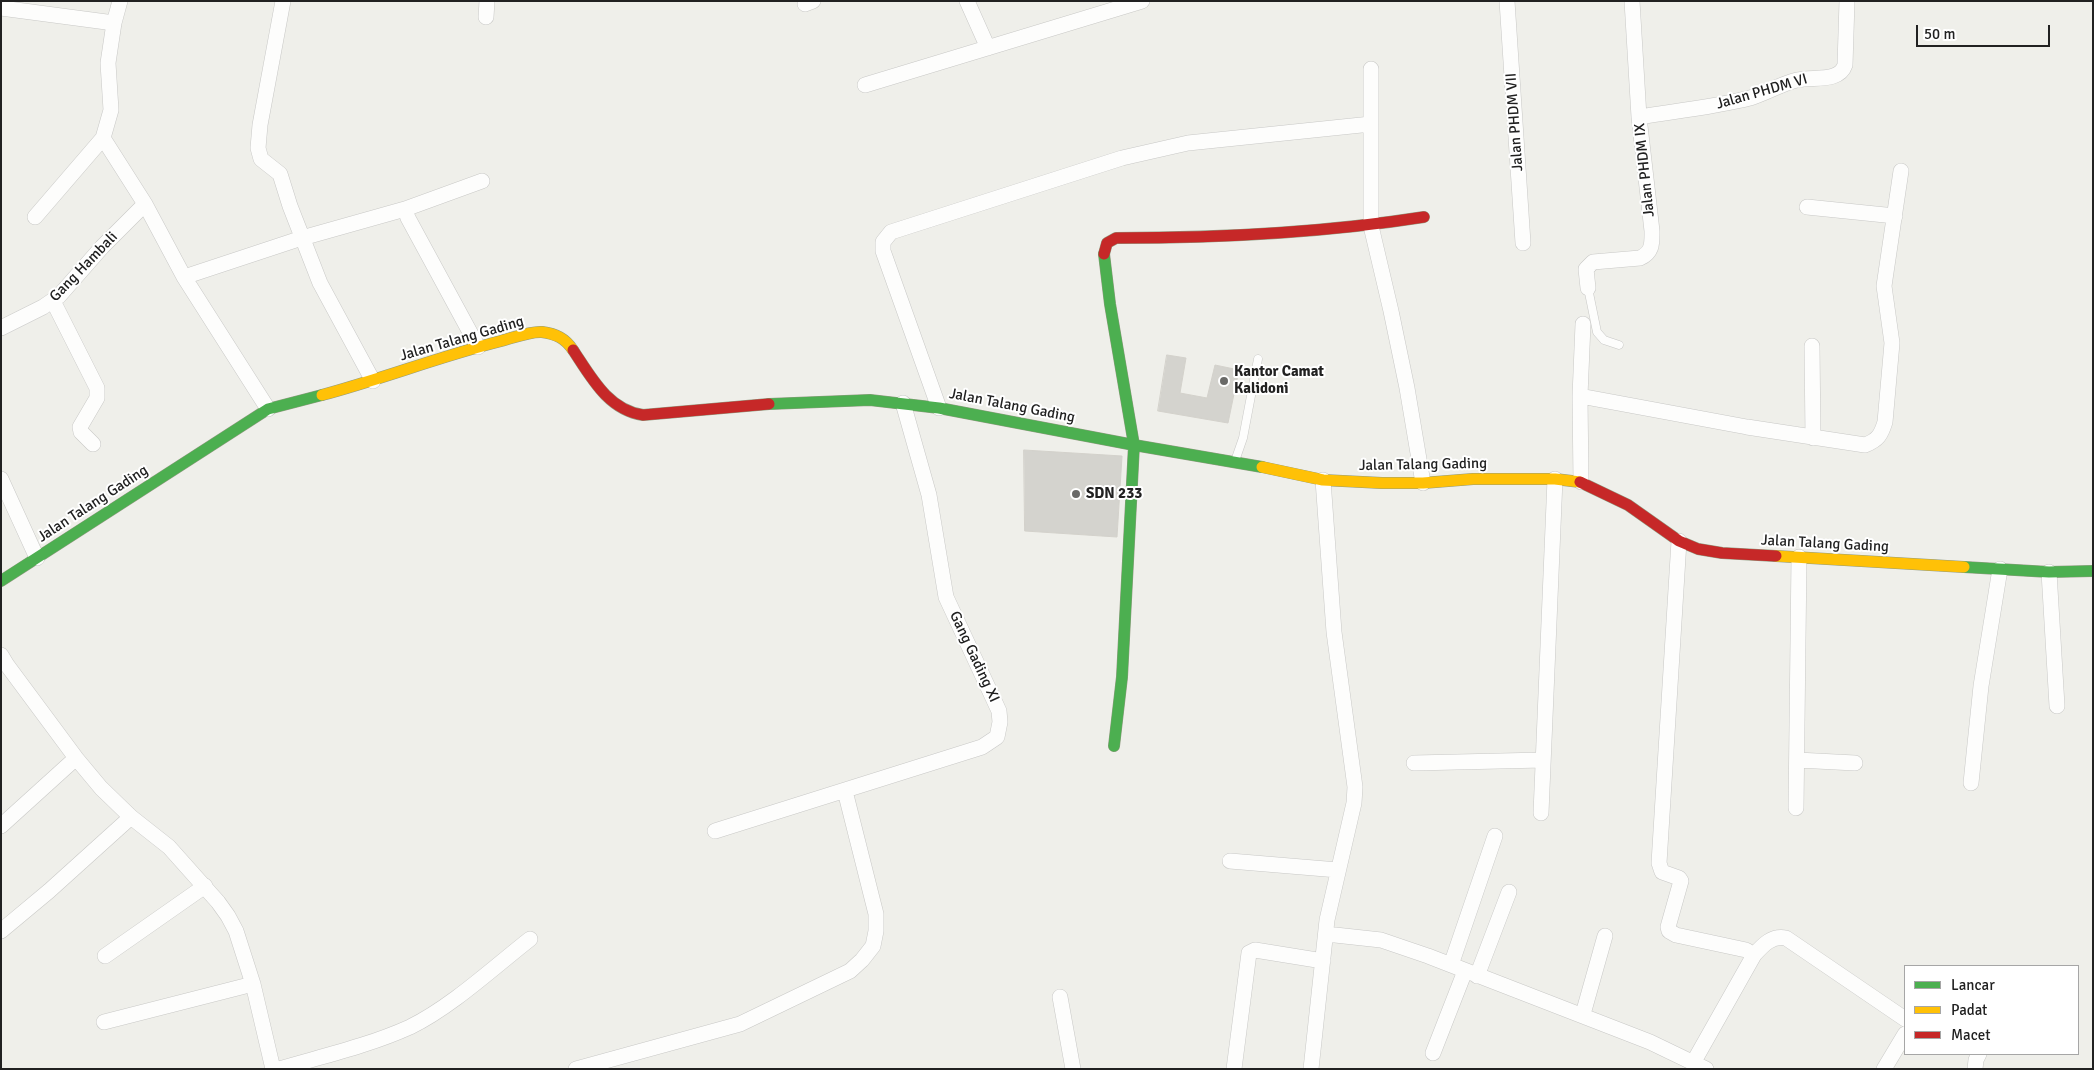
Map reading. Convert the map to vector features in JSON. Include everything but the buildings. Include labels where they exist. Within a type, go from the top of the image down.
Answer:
[{"type":"street","points":[[35,217],[103,138],[110,110],[108,63],[114,23],[120,1]]},
{"type":"street","points":[[283,1],[260,125],[258,148],[261,159],[280,174],[320,283],[372,381]]},
{"type":"street","points":[[486,17],[487,1]]},
{"type":"street","points":[[967,1],[988,48]]},
{"type":"street","points":[[865,85],[1142,1]]},
{"type":"street","name":"Jalan PHDM VII","points":[[1507,1],[1523,243]]},
{"type":"street","name":"Jalan PHDM IX","points":[[1588,288],[1586,269],[1593,262],[1640,258],[1646,255],[1651,248],[1652,231],[1639,117],[1632,1]]},
{"type":"street","name":"Jalan PHDM VI","points":[[1639,117],[1727,104],[1752,97],[1796,80],[1812,77],[1830,78],[1838,74],[1845,65],[1845,1]]},
{"type":"street","points":[[1,8],[114,23]]},
{"type":"street","points":[[1370,69],[1371,226],[1403,368],[1422,483]]},
{"type":"street","points":[[939,408],[883,251],[882,242],[891,232],[1122,158],[1188,143],[1371,124]]},
{"type":"street","points":[[103,138],[140,209],[268,409]]},
{"type":"street","points":[[1580,396],[1813,438],[1865,445],[1878,438],[1885,422],[1892,343],[1884,286],[1901,171]]},
{"type":"street","points":[[184,277],[302,238],[405,209],[482,181]]},
{"type":"street","points":[[1807,207],[1895,216]]},
{"type":"street","name":"Gang Hambali","points":[[1,328],[59,296],[102,247],[140,209]]},
{"type":"street","points":[[405,209],[408,218],[478,347]]},
{"type":"street","points":[[1114,746],[1122,677],[1134,445],[1110,304],[1104,252],[1109,242],[1116,238],[1258,236],[1371,226],[1424,217]]},
{"type":"street","points":[[53,301],[98,388],[96,398],[80,427],[81,432],[93,444]]},
{"type":"street","points":[[1581,482],[1580,396],[1583,324]]},
{"type":"street","name":"Jalan Talang Gading","points":[[1,581],[268,409],[372,381],[478,347],[540,332],[560,336],[568,342],[606,395],[616,406],[632,414],[644,415],[809,401],[870,400],[903,403],[939,408],[1134,445],[1235,461],[1323,480],[1422,483],[1473,478],[1555,479],[1581,482],[1628,505],[1678,541],[1698,549],[1722,553],[2049,572],[2093,571]]},
{"type":"street","points":[[1812,346],[1813,438]]},
{"type":"street","name":"Gang Gading XI","points":[[715,832],[982,747],[997,737],[1000,730],[999,711],[946,597],[929,495],[903,403]]},
{"type":"street","points":[[1,479],[37,558]]},
{"type":"street","points":[[1541,813],[1555,479]]},
{"type":"street","points":[[1311,1069],[1326,934],[1338,870],[1354,803],[1355,788],[1334,632],[1323,480]]},
{"type":"street","points":[[1678,541],[1660,863],[1662,872],[1679,878],[1681,881],[1668,927],[1676,935],[1746,950],[1754,955]]},
{"type":"street","points":[[1796,808],[1799,557]]},
{"type":"street","points":[[1971,783],[1981,686],[2000,569]]},
{"type":"street","points":[[2049,572],[2057,706]]},
{"type":"street","points":[[1,655],[7,666],[76,758],[101,788],[131,817],[169,847],[218,902],[236,931],[253,984],[273,1069]]},
{"type":"street","points":[[1,826],[63,772],[76,758]]},
{"type":"street","points":[[1414,763],[1543,760]]},
{"type":"street","points":[[1797,760],[1855,763]]},
{"type":"street","points":[[576,1069],[740,1024],[850,971],[862,960],[875,939],[876,914],[845,790]]},
{"type":"street","points":[[1,931],[49,891],[131,817]]},
{"type":"street","points":[[1433,1053],[1464,971],[1495,836]]},
{"type":"street","points":[[1230,861],[1338,870]]},
{"type":"street","points":[[105,956],[205,886]]},
{"type":"street","points":[[1464,971],[1509,892]]},
{"type":"street","points":[[1326,934],[1380,940],[1583,1014],[1650,1042],[1700,1066],[1754,955],[1768,941],[1775,938],[1786,938],[1904,1018]]},
{"type":"street","points":[[1583,1014],[1605,936]]},
{"type":"street","points":[[279,1069],[379,1040],[411,1026],[441,1008],[530,939]]},
{"type":"street","points":[[1234,1069],[1249,953],[1255,950],[1323,961]]},
{"type":"street","points":[[104,1022],[253,984]]},
{"type":"street","points":[[1060,997],[1073,1069]]},
{"type":"street","points":[[1884,1069],[1904,1036]]},
{"type":"lane","points":[[1588,288],[1597,332],[1604,340],[1619,345]]},
{"type":"lane","points":[[1235,461],[1243,438],[1258,359]]},
{"type":"traffic: fast","points":[[1104,254],[1110,304],[1134,445],[1122,677],[1114,746]]},
{"type":"traffic: fast","points":[[1,581],[268,409],[322,395]]},
{"type":"traffic: fast","points":[[769,404],[870,400],[939,408],[1262,467]]},
{"type":"traffic: fast","points":[[1964,567],[2049,572],[2093,571]]},
{"type":"traffic: slow","points":[[322,395],[532,333],[542,332],[556,335],[567,342],[573,350]]},
{"type":"traffic: slow","points":[[1262,467],[1323,480],[1382,483],[1423,483],[1473,479],[1555,479],[1580,482]]},
{"type":"traffic: slow","points":[[1776,556],[1964,567]]},
{"type":"traffic: jam","points":[[1104,254],[1107,243],[1116,238],[1270,234],[1424,217]]},
{"type":"traffic: jam","points":[[573,350],[602,391],[620,407],[631,412],[643,415],[769,404]]},
{"type":"traffic: jam","points":[[1580,482],[1628,505],[1679,541],[1698,549],[1722,553],[1776,556]]},
{"type":"place","name":"Kantor Camat Kalidoni","points":[[1224,381]]},
{"type":"place","name":"SDN 233","points":[[1076,494]]}]
